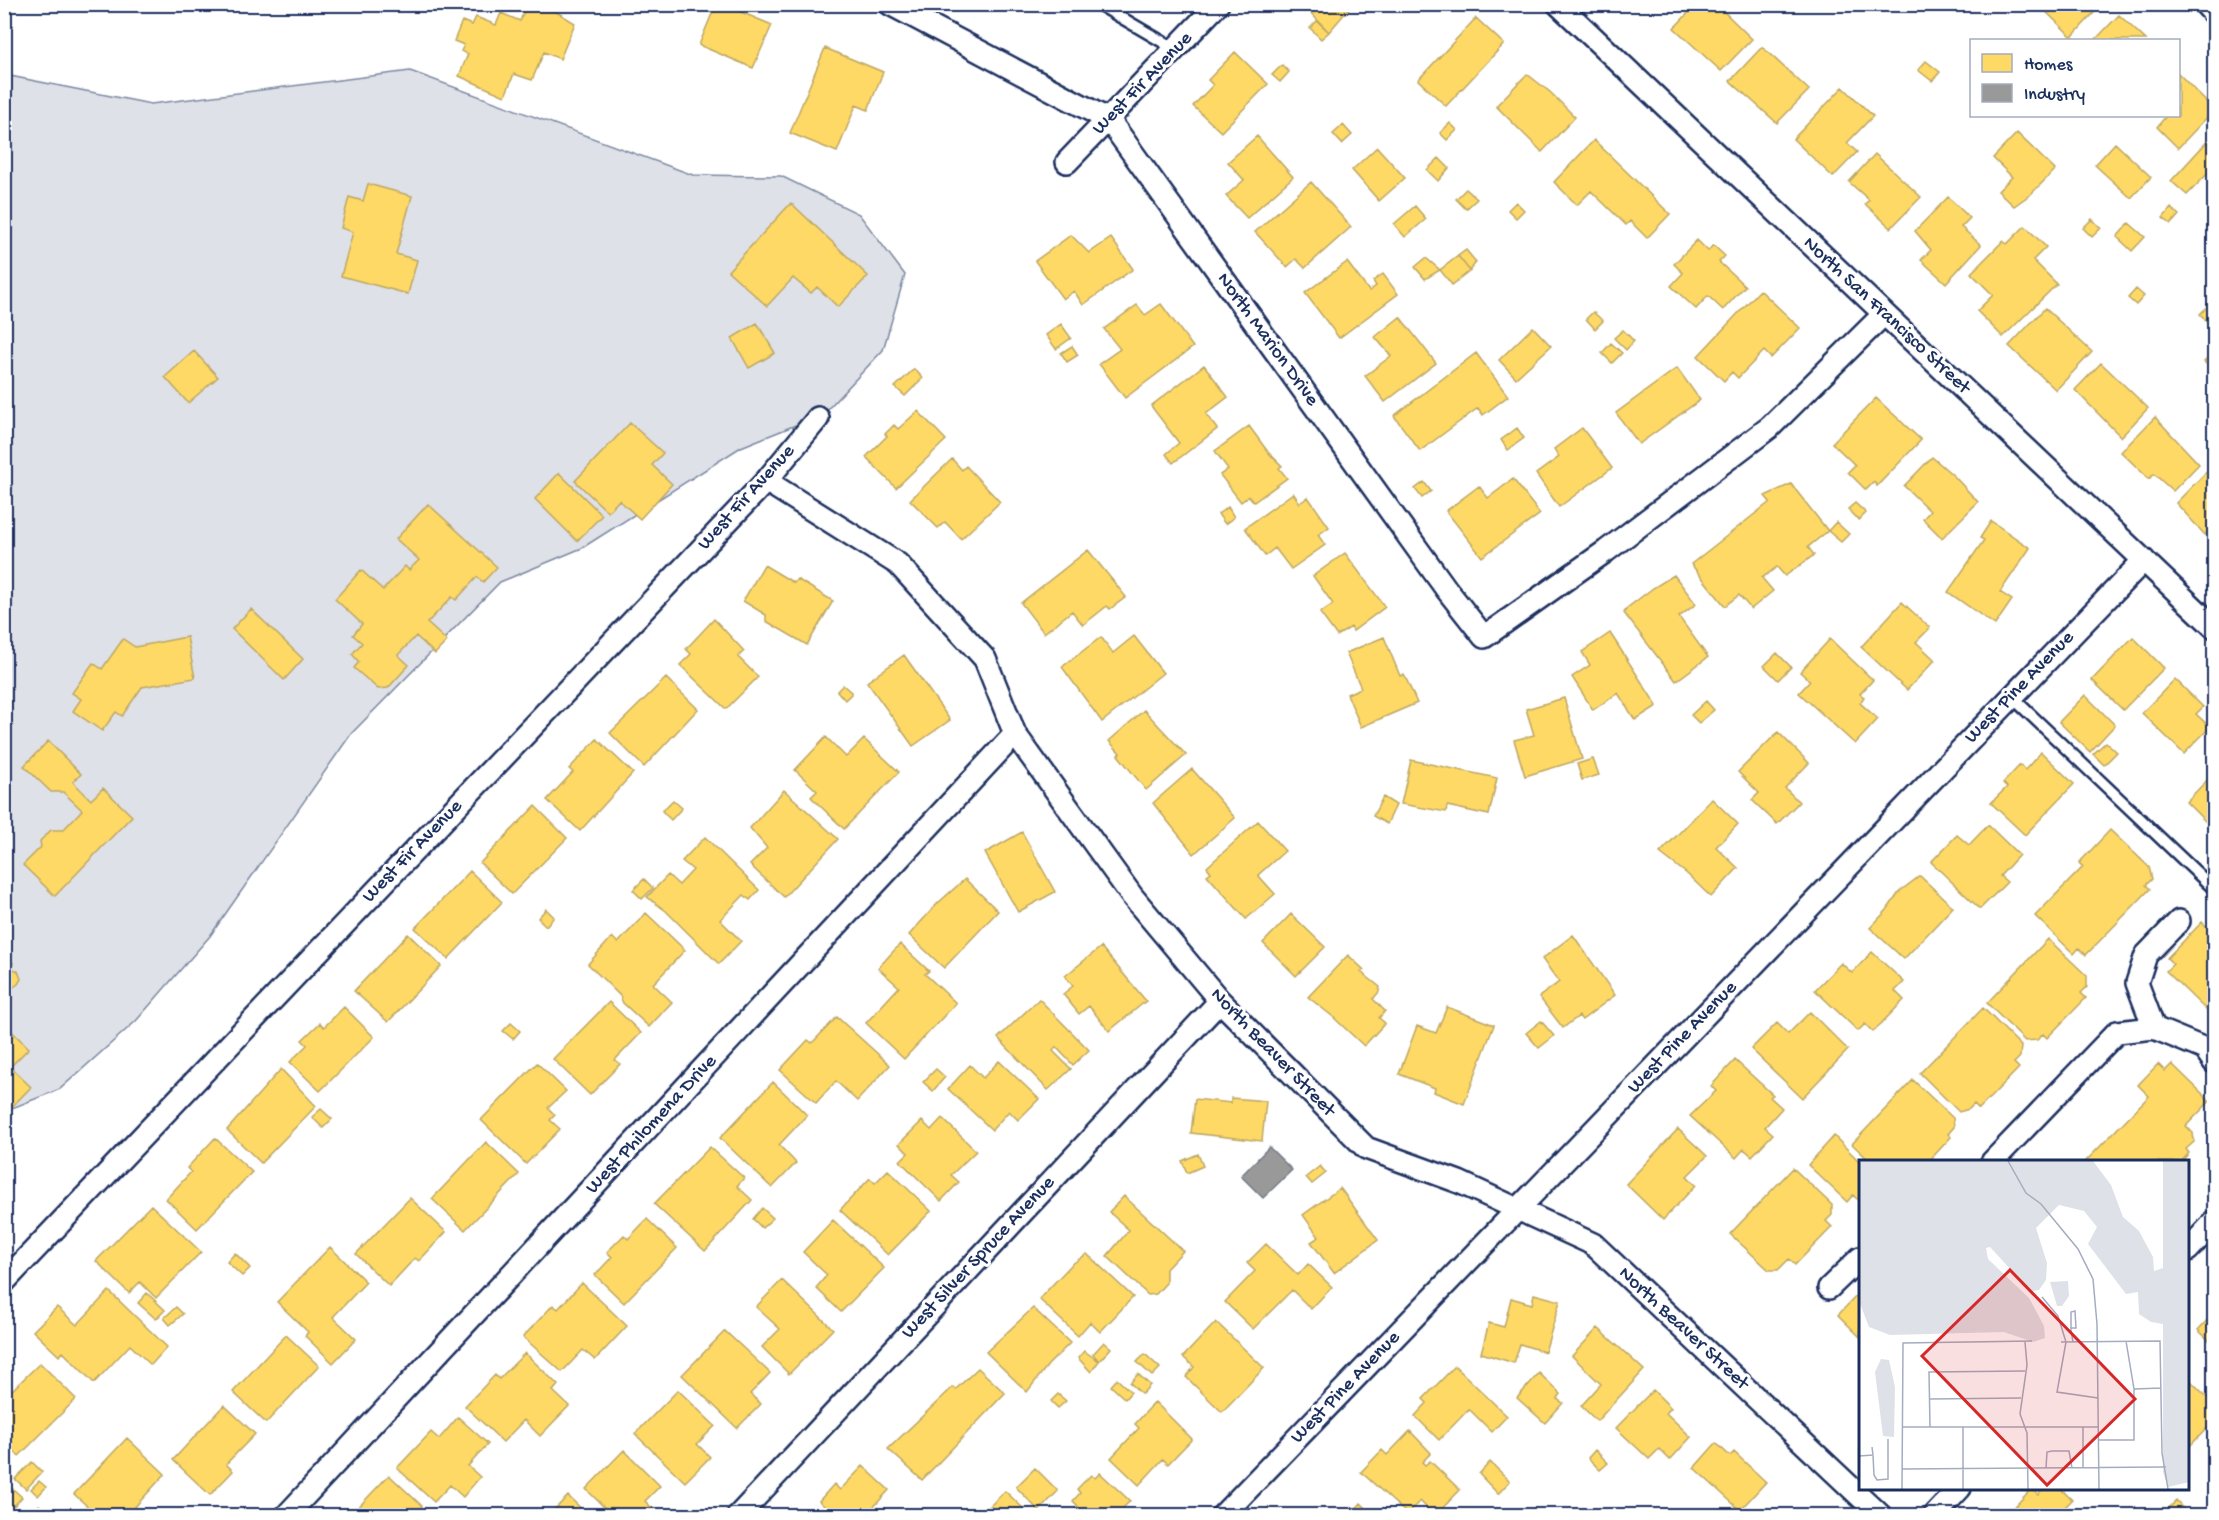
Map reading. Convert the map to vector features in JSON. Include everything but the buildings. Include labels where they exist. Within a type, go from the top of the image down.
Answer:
[{"type":"street","name":"North Marion Drive","points":[[890,4],[1108,120],[1447,590],[1484,637],[1606,551],[1770,427],[1884,314]]},
{"type":"street","name":"West Fir Avenue","points":[[1067,162],[1218,4]]},
{"type":"street","name":"North San Francisco Street","points":[[1558,4],[2214,627]]},
{"type":"street","points":[[2205,4],[2214,14]]},
{"type":"street","name":"West Fir Avenue","points":[[4,1282],[766,481],[818,418]]},
{"type":"street","name":"North Beaver Street","points":[[766,481],[898,564],[985,659],[1015,734],[1132,896],[1220,1001],[1366,1148],[1459,1182],[1593,1244],[1881,1515]]},
{"type":"street","name":"West Pine Avenue","points":[[1222,1515],[2144,560]]},
{"type":"street","name":"West Philomena Drive","points":[[286,1515],[614,1167],[1015,734]]},
{"type":"street","points":[[2154,1028],[2137,982],[2146,955],[2179,921]]},
{"type":"street","name":"West Silver Spruce Avenue","points":[[738,1515],[1220,1001]]},
{"type":"street","points":[[1993,1160],[2117,1032],[2154,1028],[2205,1049],[2214,1062]]},
{"type":"street","points":[[2189,1248],[2214,1222]]},
{"type":"street","points":[[1829,1288],[1859,1259]]},
{"type":"street","points":[[1934,1515],[1958,1490]]},
{"type":"lane","points":[[1098,4],[1175,49]]},
{"type":"lane","points":[[2012,697],[2214,890]]},
{"type":"shaded area","points":[[410,71],[693,175],[781,176],[859,214],[905,275],[883,350],[823,414],[741,447],[582,548],[500,582],[351,734],[210,936],[136,1021],[60,1089],[5,1111],[5,75],[151,104]]}]
